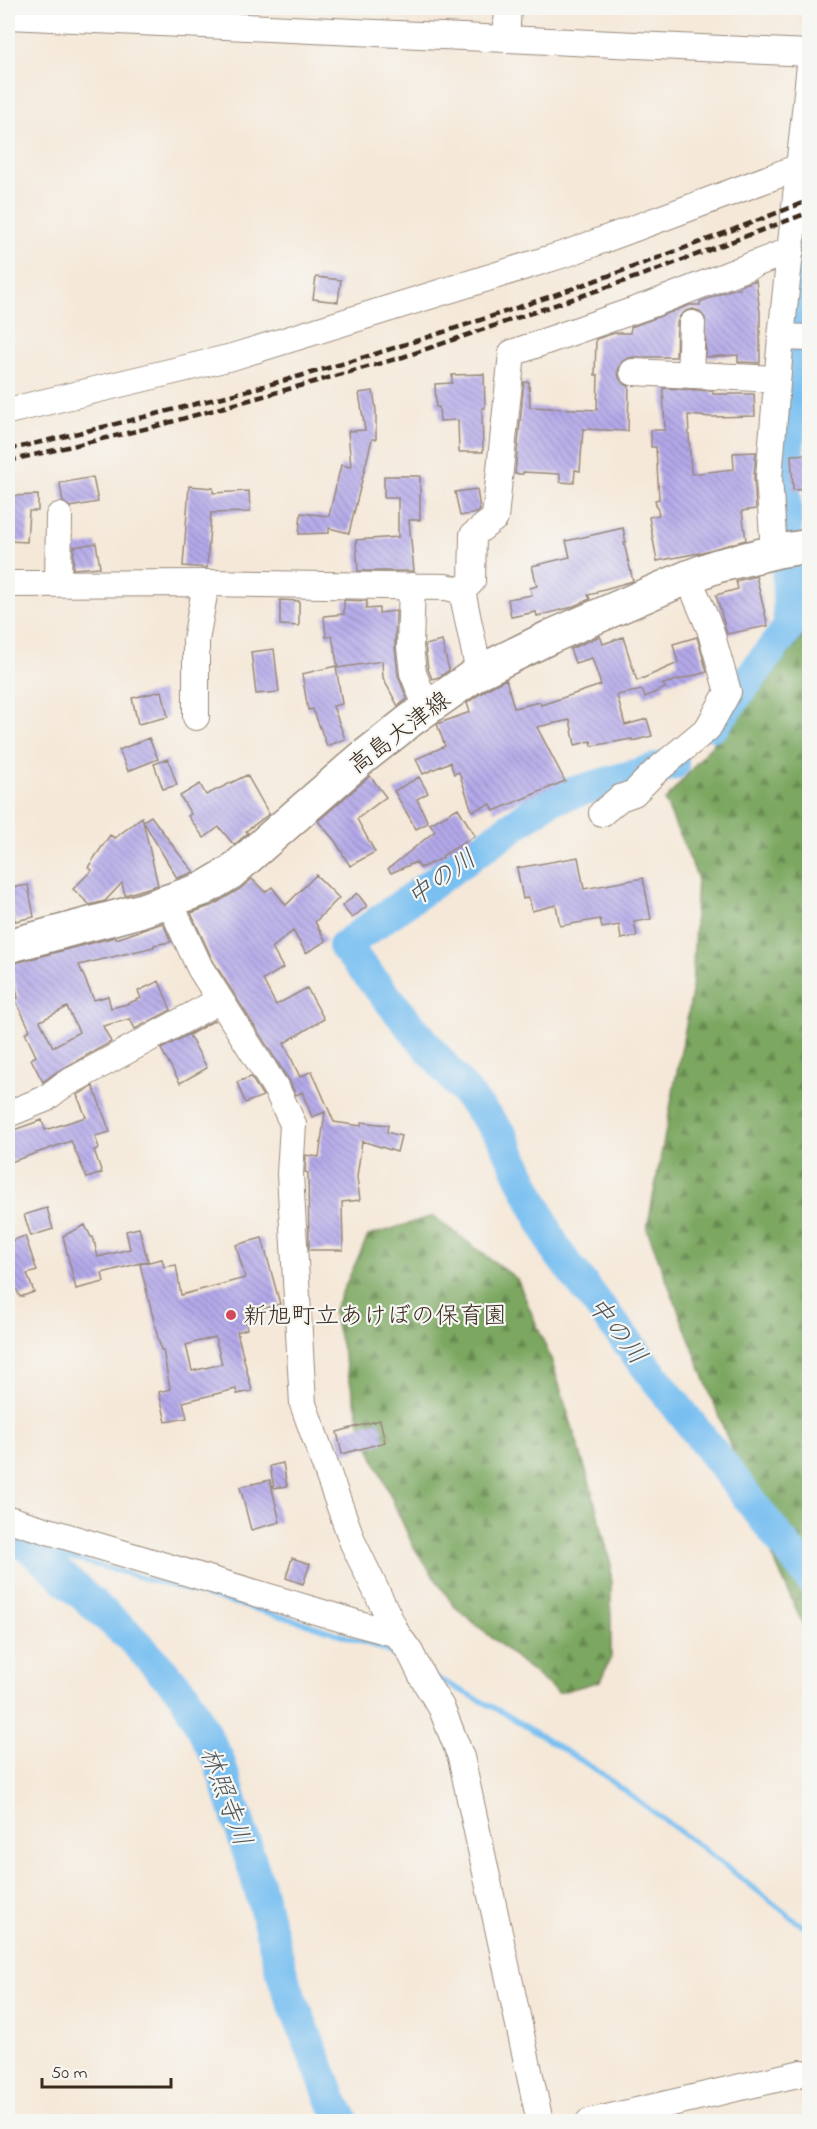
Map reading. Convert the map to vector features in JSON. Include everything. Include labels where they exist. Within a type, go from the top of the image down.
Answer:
[{"type":"main road","name":"高島大津線","points":[[8,946],[169,901],[203,889],[230,873],[361,759],[427,708],[479,672],[550,637],[688,577],[717,566],[788,549]]},
{"type":"street","points":[[506,39],[508,8]]},
{"type":"street","points":[[8,16],[810,53]]},
{"type":"street","points":[[788,549],[770,477],[781,337],[791,250],[805,165],[810,64]]},
{"type":"street","points":[[8,411],[232,357],[568,253],[805,165]]},
{"type":"street","points":[[462,591],[472,582],[473,535],[495,518],[512,353],[655,303],[791,250]]},
{"type":"street","points":[[690,375],[692,324]]},
{"type":"street","points":[[781,337],[810,338]]},
{"type":"street","points":[[633,372],[777,379]]},
{"type":"street","points":[[58,584],[59,516]]},
{"type":"street","points":[[602,813],[620,798],[634,793],[655,772],[708,728],[728,692],[710,629],[688,577]]},
{"type":"street","points":[[8,584],[206,583],[412,586],[446,587],[462,591]]},
{"type":"street","points":[[195,717],[196,640],[206,583]]},
{"type":"street","points":[[412,586],[413,673],[427,708]]},
{"type":"street","points":[[462,591],[479,672]]},
{"type":"street","points":[[169,901],[200,968],[277,1090],[293,1124],[290,1174],[303,1404],[353,1543],[404,1643],[441,1707],[461,1757],[540,2121]]},
{"type":"street","points":[[8,1114],[45,1099],[62,1086],[220,1000]]},
{"type":"street","points":[[8,1518],[356,1623],[404,1643]]},
{"type":"street","points":[[589,2121],[802,2073]]},
{"type":"green space","points":[[810,633],[809,1639],[773,1557],[647,1229],[692,993],[697,876],[665,801],[804,635]]},
{"type":"green space","points":[[433,1216],[517,1279],[551,1359],[590,1484],[611,1565],[611,1657],[600,1681],[558,1693],[454,1606],[413,1546],[363,1434],[333,1312],[368,1236]]},
{"type":"building","points":[[316,277],[341,280],[338,302],[313,299]]},
{"type":"building","points":[[756,280],[760,313],[760,363],[738,362],[738,355],[706,357],[705,318],[699,311],[693,309],[686,311],[677,323],[676,357],[633,357],[621,363],[618,371],[619,378],[629,386],[628,431],[583,429],[580,471],[575,470],[574,483],[560,482],[560,474],[523,472],[523,474],[515,474],[524,382],[529,382],[530,407],[597,410],[596,339],[615,333],[630,333],[631,327],[690,305],[700,305],[700,302],[733,289],[740,289],[740,286]]},
{"type":"building","points":[[484,374],[483,452],[459,452],[458,420],[440,421],[439,407],[436,407],[435,384],[452,383],[452,375]]},
{"type":"building","points":[[663,388],[713,391],[713,394],[754,394],[755,416],[688,415],[691,474],[734,469],[733,453],[756,452],[754,478],[756,509],[742,511],[746,540],[699,553],[657,561],[649,517],[659,515],[655,500],[659,499],[656,447],[651,447],[651,430],[665,430]]},
{"type":"building","points":[[373,391],[376,410],[376,439],[372,439],[349,533],[329,528],[329,533],[299,534],[301,513],[329,516],[341,465],[351,467],[348,431],[365,430],[359,393]]},
{"type":"building","points":[[810,454],[810,489],[793,490],[791,455]]},
{"type":"building","points":[[384,476],[420,476],[420,520],[409,520],[414,571],[358,571],[356,540],[398,537],[398,498],[384,498]]},
{"type":"building","points":[[93,477],[98,502],[70,507],[63,502],[60,483]]},
{"type":"building","points":[[189,486],[213,488],[213,493],[249,491],[250,512],[211,513],[207,568],[183,566]]},
{"type":"building","points":[[477,489],[480,510],[477,513],[460,516],[455,492]]},
{"type":"building","points":[[38,495],[38,511],[29,511],[27,542],[8,541],[8,496]]},
{"type":"building","points":[[623,528],[633,581],[597,591],[597,593],[588,595],[590,599],[569,608],[537,616],[536,612],[511,617],[508,599],[532,595],[530,588],[537,586],[532,566],[570,557],[566,541]]},
{"type":"building","points":[[96,543],[100,567],[73,569],[74,547]]},
{"type":"building","points":[[756,576],[768,626],[727,634],[716,595],[738,589],[736,581]]},
{"type":"building","points":[[280,600],[299,601],[299,626],[280,625]]},
{"type":"building","points":[[344,600],[367,601],[366,609],[379,608],[379,613],[396,611],[395,647],[398,675],[407,699],[398,706],[383,678],[382,661],[338,668],[332,636],[326,637],[324,616],[344,614]]},
{"type":"building","points":[[600,636],[603,644],[623,637],[637,681],[678,663],[673,644],[697,637],[707,672],[663,684],[665,688],[645,697],[642,690],[617,695],[625,725],[647,719],[652,736],[592,746],[591,741],[575,745],[570,720],[537,727],[565,781],[494,811],[491,804],[472,811],[459,772],[454,774],[450,762],[423,774],[416,759],[445,746],[437,724],[470,712],[467,703],[506,679],[514,708],[540,702],[541,705],[601,685],[592,658],[575,663],[570,649]]},
{"type":"building","points":[[442,641],[449,670],[432,679],[428,669],[425,645]]},
{"type":"building","points":[[274,649],[279,692],[256,694],[251,652]]},
{"type":"building","points":[[336,666],[342,704],[333,706],[345,739],[327,746],[313,709],[308,710],[302,674]]},
{"type":"building","points":[[162,691],[168,717],[138,724],[132,698]]},
{"type":"building","points":[[149,738],[158,759],[128,771],[119,750]]},
{"type":"building","points":[[168,759],[177,785],[163,789],[154,764]]},
{"type":"building","points":[[247,775],[269,814],[246,831],[248,833],[234,845],[219,827],[204,838],[188,816],[191,814],[180,796],[200,784],[206,795]]},
{"type":"building","points":[[370,776],[386,797],[357,819],[375,852],[350,866],[335,841],[318,821]]},
{"type":"building","points":[[419,777],[428,793],[417,799],[428,823],[416,829],[394,791]]},
{"type":"building","points":[[458,808],[475,836],[442,856],[443,858],[420,868],[416,862],[391,873],[388,869],[435,831],[430,824]]},
{"type":"building","points":[[151,816],[194,872],[177,878],[143,821]]},
{"type":"building","points":[[142,817],[158,885],[125,895],[122,883],[105,901],[90,905],[73,889],[92,870],[88,867],[110,835],[115,838]]},
{"type":"building","points":[[578,857],[584,889],[643,878],[651,919],[634,922],[637,936],[621,939],[619,925],[602,928],[600,919],[560,926],[556,905],[532,911],[529,897],[523,899],[517,868]]},
{"type":"building","points":[[316,875],[339,898],[315,922],[326,941],[306,953],[293,931],[272,948],[283,968],[263,980],[276,1005],[307,988],[324,1019],[284,1043],[300,1077],[312,1071],[334,1122],[361,1126],[361,1122],[388,1125],[387,1132],[401,1136],[397,1152],[362,1141],[357,1177],[360,1200],[342,1202],[343,1250],[309,1250],[306,1155],[319,1157],[325,1112],[312,1117],[302,1092],[296,1095],[213,961],[191,913],[213,905],[252,879],[265,892],[272,887],[286,905]]},
{"type":"building","points":[[28,885],[34,917],[15,921],[8,888]]},
{"type":"building","points":[[357,893],[367,906],[352,918],[342,906]]},
{"type":"building","points":[[163,923],[171,942],[79,965],[94,1000],[108,996],[111,1008],[127,1004],[141,998],[138,991],[159,981],[171,1010],[135,1029],[130,1019],[103,1026],[111,1042],[43,1082],[31,1059],[36,1056],[25,1033],[30,1030],[15,999],[18,998],[11,964],[115,937],[116,939]],"holes":[[[67,1007],[79,1032],[53,1047],[40,1021]]]},
{"type":"building","points":[[215,1020],[189,1035],[207,1068],[180,1083],[161,1049]]},
{"type":"building","points":[[251,1077],[263,1096],[245,1103],[237,1082]]},
{"type":"building","points":[[93,1086],[110,1132],[95,1136],[99,1148],[94,1150],[102,1173],[87,1178],[71,1141],[8,1163],[8,1132],[42,1120],[45,1130],[86,1117],[77,1095]]},
{"type":"building","points":[[47,1208],[53,1229],[31,1236],[24,1215]]},
{"type":"building","points":[[85,1225],[93,1237],[98,1257],[130,1249],[126,1231],[139,1228],[148,1261],[102,1273],[104,1282],[76,1289],[63,1236]]},
{"type":"building","points":[[25,1236],[37,1271],[27,1274],[34,1292],[20,1297],[8,1270],[8,1242]]},
{"type":"building","points":[[262,1238],[280,1304],[244,1314],[247,1329],[237,1332],[252,1391],[237,1394],[236,1389],[183,1402],[187,1418],[166,1422],[159,1392],[170,1389],[163,1350],[161,1350],[140,1264],[162,1259],[164,1267],[176,1265],[181,1295],[245,1278],[236,1245]],"holes":[[[215,1337],[222,1364],[192,1371],[186,1345]]]},
{"type":"building","points":[[380,1420],[385,1442],[342,1454],[337,1432]]},
{"type":"building","points":[[283,1463],[287,1486],[274,1488],[270,1466]]},
{"type":"building","points":[[270,1480],[280,1522],[251,1530],[240,1487]]},
{"type":"building","points":[[292,1558],[310,1564],[303,1584],[286,1578]]},
{"type":"waterway","name":"中の川","points":[[714,725],[789,627],[785,490],[806,213]]},
{"type":"waterway","name":"中の川","points":[[673,764],[551,799],[344,946],[502,1136],[556,1250],[810,1578]]},
{"type":"waterway","name":"林照寺川","points":[[8,1540],[28,1546],[129,1636],[184,1694],[219,1761],[257,1880],[284,1980],[331,2098],[344,2122]]},
{"type":"waterway","points":[[28,1546],[305,1623],[378,1647],[403,1660]]},
{"type":"waterway","points":[[435,1677],[504,1713],[598,1771],[810,1932]]},
{"type":"railway","points":[[8,450],[305,375],[454,329],[658,258],[810,200]]},
{"type":"railway","points":[[8,461],[153,427],[403,357],[648,273],[810,212]]},
{"type":"place","name":"新旭町立あけぼの保育園","points":[[231,1315]]}]
